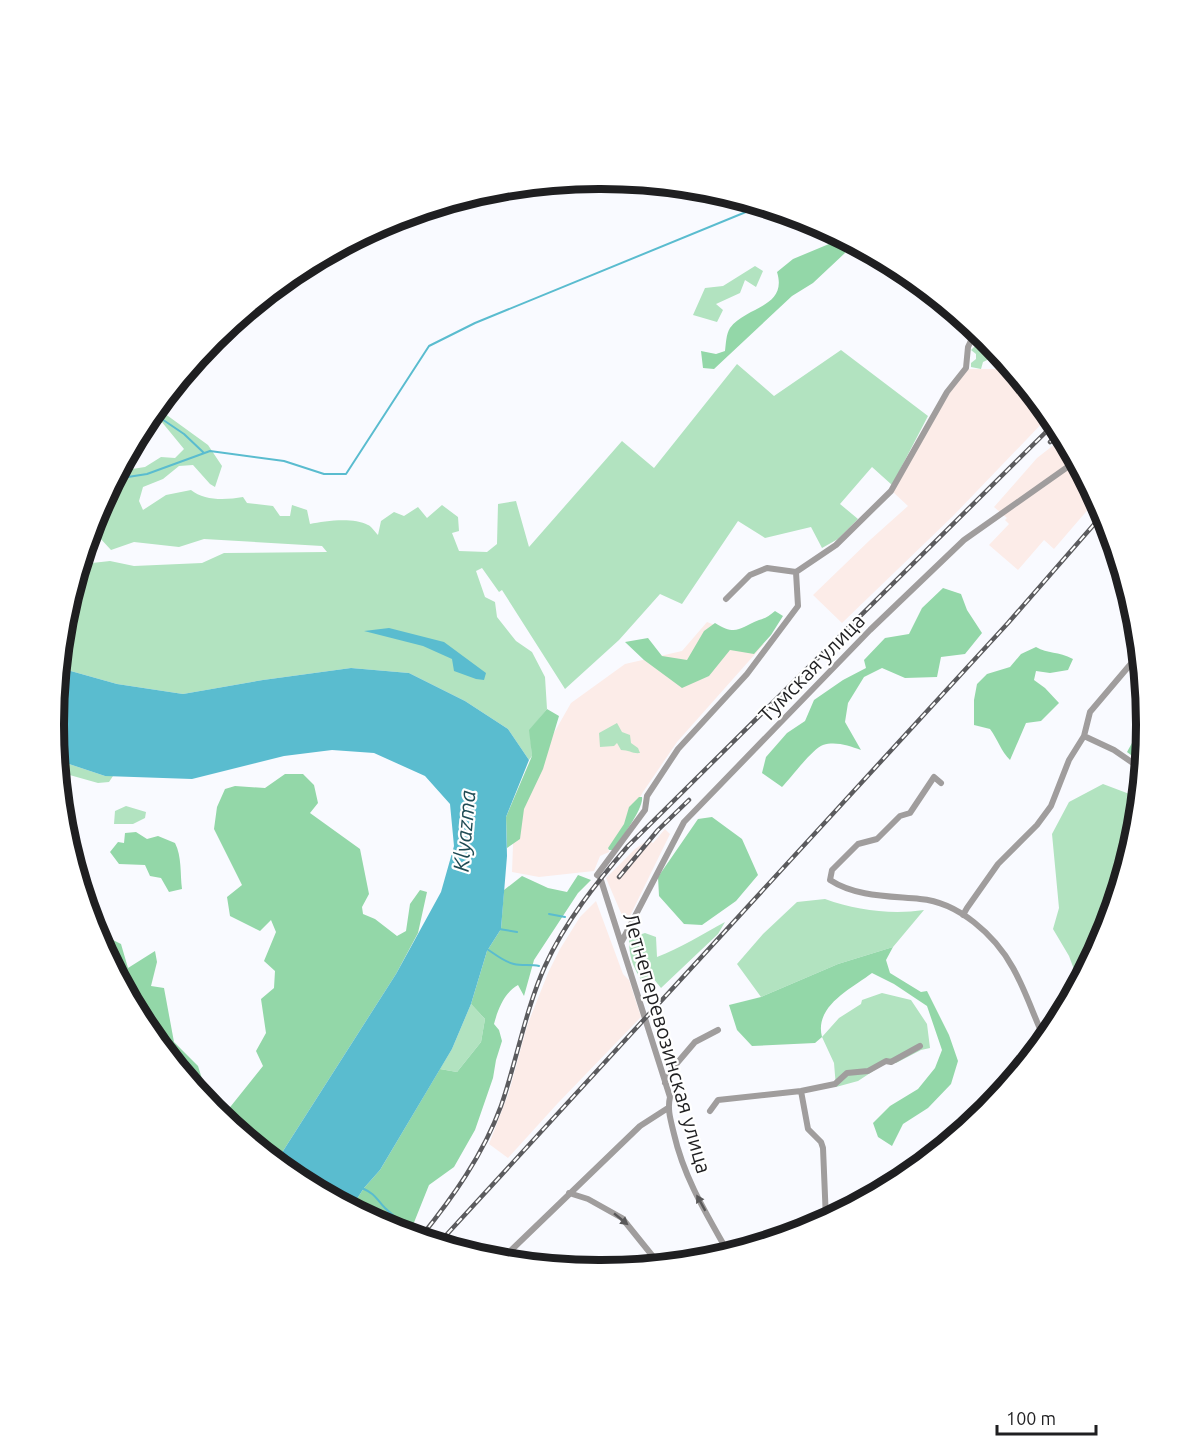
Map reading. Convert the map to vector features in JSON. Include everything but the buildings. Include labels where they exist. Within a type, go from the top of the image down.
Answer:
[{"type":"street","points":[[726,599],[750,575],[766,568],[796,572],[836,545],[891,491],[947,392],[966,368],[968,347],[972,338]]},
{"type":"street","name":"Тумская улица","points":[[621,942],[684,822],[870,630],[964,540],[1070,465]]},
{"type":"street","name":"Летнеперевозинская улица","points":[[724,1245],[685,1173],[679,1157],[668,1108],[670,1097],[600,877],[597,875],[645,810],[647,796],[678,749],[747,674],[798,606],[796,572]]},
{"type":"street","points":[[963,915],[998,864],[1037,825],[1051,806],[1069,760],[1084,736],[1090,712],[1133,662]]},
{"type":"street","points":[[1084,736],[1114,750],[1135,764]]},
{"type":"street","points":[[941,783],[934,777],[910,813],[900,816],[877,839],[858,844],[832,870],[830,880],[839,886],[857,892],[935,900],[963,915],[993,940],[1013,967],[1041,1030]]},
{"type":"street","points":[[665,1083],[672,1069],[695,1042],[718,1030]]},
{"type":"street","points":[[710,1111],[718,1100],[801,1091],[835,1084],[848,1073],[868,1071],[920,1046]]},
{"type":"street","points":[[801,1091],[808,1129],[824,1148],[826,1211]]},
{"type":"street","points":[[509,1252],[639,1126],[668,1108]]},
{"type":"street","points":[[569,1193],[588,1199],[622,1218],[655,1257]]},
{"type":"shaded area","points":[[969,369],[1001,369],[1043,422],[953,516],[842,623],[813,595],[908,506],[893,492],[954,385]]},
{"type":"shaded area","points":[[1056,443],[1090,507],[1054,549],[1044,540],[1018,570],[989,545],[1009,524],[1005,520],[1007,518],[994,507],[1037,458]]},
{"type":"shaded area","points":[[707,622],[764,644],[677,742],[643,792],[614,843],[608,848],[609,852],[600,856],[594,871],[539,877],[512,872],[514,819],[538,761],[571,703],[625,664],[682,651]]},
{"type":"shaded area","points":[[665,829],[670,834],[629,918],[624,920],[606,878],[635,849],[648,840],[653,843]]},
{"type":"shaded area","points":[[596,901],[623,974],[629,980],[641,1017],[508,1158],[489,1144],[509,1092],[527,1026],[560,949],[580,917]]},
{"type":"green space","points":[[832,241],[843,247],[845,253],[813,283],[792,296],[714,369],[703,368],[701,351],[716,354],[725,351],[730,328],[737,321],[771,300],[777,293],[779,284],[777,272],[793,259]]},
{"type":"green space","points":[[755,266],[763,271],[756,287],[745,280],[740,293],[716,304],[723,310],[717,322],[693,315],[705,288],[723,286]]},
{"type":"green space","points":[[976,345],[980,345],[992,358],[983,362],[981,369],[971,367],[976,354],[971,350]]},
{"type":"green space","points":[[841,350],[928,416],[892,485],[872,467],[840,504],[858,519],[838,539],[822,548],[811,527],[765,538],[738,521],[682,604],[660,594],[619,640],[565,689],[502,590],[499,592],[482,568],[476,571],[485,597],[495,602],[497,617],[516,641],[532,652],[545,677],[547,709],[530,730],[532,756],[529,760],[508,729],[465,701],[409,673],[351,668],[183,694],[117,684],[68,670],[75,620],[90,563],[110,561],[134,566],[202,563],[224,553],[327,552],[322,546],[204,539],[179,547],[134,542],[111,550],[98,537],[129,469],[145,467],[161,457],[175,458],[184,449],[160,420],[164,413],[208,445],[222,466],[215,487],[193,465],[179,466],[163,479],[143,487],[139,501],[143,510],[166,495],[191,490],[209,498],[243,497],[247,503],[273,506],[280,516],[290,516],[292,505],[307,510],[310,524],[355,521],[369,526],[378,535],[381,521],[394,512],[404,516],[418,507],[427,518],[442,505],[458,517],[459,531],[452,533],[459,551],[487,552],[497,544],[498,504],[516,501],[529,547],[622,441],[654,468],[737,364],[774,396]]},
{"type":"green space","points":[[943,588],[961,594],[967,610],[982,633],[965,654],[941,657],[937,677],[905,678],[882,668],[864,677],[848,703],[845,722],[861,750],[838,744],[823,745],[782,787],[762,773],[766,757],[787,733],[805,721],[814,700],[843,680],[866,668],[864,660],[885,638],[909,634],[922,608]]},
{"type":"green space","points":[[775,611],[783,616],[771,635],[754,654],[730,650],[709,676],[682,688],[644,660],[625,642],[648,638],[662,656],[687,660],[704,631],[715,623],[734,630],[766,618]]},
{"type":"green space","points":[[1036,647],[1073,659],[1068,670],[1050,673],[1036,671],[1034,680],[1059,703],[1041,721],[1026,723],[1010,760],[990,729],[974,725],[974,700],[977,684],[987,674],[1010,667],[1021,654]]},
{"type":"green space","points":[[547,709],[559,716],[543,769],[524,809],[520,839],[507,848],[506,817],[532,756],[529,730]]},
{"type":"green space","points":[[617,723],[622,732],[630,735],[631,743],[638,748],[640,753],[621,750],[617,743],[614,746],[600,747],[599,733]]},
{"type":"green space","points":[[1136,736],[1135,758],[1127,752]]},
{"type":"green space","points":[[66,763],[105,776],[113,776],[109,782],[98,783],[67,774]]},
{"type":"green space","points":[[285,774],[303,774],[314,785],[318,803],[310,813],[360,849],[369,894],[362,907],[363,914],[375,919],[397,936],[406,931],[410,904],[420,890],[427,892],[418,933],[396,974],[281,1155],[228,1110],[263,1066],[256,1051],[266,1033],[261,999],[274,988],[275,971],[264,961],[276,932],[271,920],[260,931],[230,916],[227,897],[242,885],[214,829],[217,807],[225,789],[235,786],[265,788]]},
{"type":"green space","points":[[1103,784],[1132,795],[1126,829],[1108,897],[1096,930],[1075,973],[1069,956],[1053,929],[1059,908],[1052,834],[1069,802]]},
{"type":"green space","points":[[639,797],[642,797],[642,802],[636,816],[613,850],[609,850],[608,848],[624,824],[629,807]]},
{"type":"green space","points":[[126,806],[146,812],[145,818],[133,824],[114,824],[115,811]]},
{"type":"green space","points":[[712,817],[742,839],[758,875],[736,901],[702,925],[684,924],[659,896],[658,877],[698,819]]},
{"type":"green space","points":[[136,832],[147,839],[158,836],[175,843],[180,859],[182,889],[169,892],[161,878],[150,876],[145,865],[119,864],[110,852],[118,842],[124,843],[125,833]]},
{"type":"green space","points":[[578,875],[591,880],[578,893],[534,960],[524,996],[518,985],[509,992],[500,1007],[494,1024],[499,1030],[502,1041],[493,1078],[475,1130],[454,1167],[429,1185],[412,1226],[355,1201],[380,1170],[440,1069],[457,1072],[481,1042],[485,1019],[471,1004],[487,951],[501,929],[504,890],[522,876],[548,888],[567,892]]},
{"type":"green space","points":[[825,899],[874,911],[924,910],[893,947],[838,964],[761,997],[737,964],[763,934],[797,902]]},
{"type":"green space","points":[[725,922],[718,934],[661,988],[653,978],[644,984],[632,962],[629,938],[645,933],[656,937],[657,957]]},
{"type":"green space","points":[[109,938],[121,944],[128,968],[155,951],[157,962],[151,986],[164,988],[174,1042],[198,1066],[204,1085],[175,1051],[155,1022],[136,992]]},
{"type":"green space","points":[[893,947],[886,960],[890,973],[921,992],[927,991],[949,1035],[958,1061],[951,1084],[928,1108],[903,1124],[892,1146],[878,1137],[873,1123],[890,1106],[918,1089],[935,1068],[942,1050],[927,1006],[894,984],[872,973],[836,999],[829,1007],[823,1016],[822,1037],[815,1043],[752,1046],[737,1030],[729,1005],[761,997],[838,964]]},
{"type":"green space","points":[[882,993],[911,1000],[927,1024],[930,1048],[921,1050],[896,1063],[887,1062],[858,1081],[836,1087],[834,1063],[822,1037],[839,1018],[861,1004],[862,1000]]},
{"type":"green space","points":[[471,1004],[485,1019],[481,1042],[457,1072],[440,1069],[452,1049]]},
{"type":"water","points":[[389,628],[444,642],[486,673],[484,680],[454,671],[452,659],[423,646],[364,631]]},
{"type":"water","name":"Klyazma","points":[[351,668],[409,673],[465,701],[508,729],[529,760],[506,817],[507,856],[501,929],[487,951],[471,1004],[452,1049],[380,1170],[355,1201],[332,1189],[281,1155],[396,974],[441,892],[454,846],[450,804],[425,776],[374,753],[332,750],[284,756],[192,779],[105,776],[66,763],[64,724],[68,670],[117,684],[183,694]]},
{"type":"waterway","points":[[125,477],[147,474],[210,451],[284,461],[324,474],[346,474],[429,346],[475,323],[750,210]]},
{"type":"waterway","points":[[161,418],[184,434],[204,453]]},
{"type":"waterway","points":[[549,914],[565,917]]},
{"type":"waterway","points":[[499,929],[517,932]]},
{"type":"waterway","points":[[487,949],[510,963],[539,966]]},
{"type":"waterway","points":[[362,1188],[373,1195],[401,1222]]},
{"type":"railway","points":[[425,1231],[455,1191],[494,1124],[507,1089],[532,1000],[545,966],[562,934],[593,889],[628,846],[1048,430]]},
{"type":"railway","points":[[1050,442],[1054,439]]},
{"type":"railway","points":[[445,1237],[1008,623],[1097,521]]},
{"type":"railway","points":[[619,877],[658,830],[689,800]]}]
